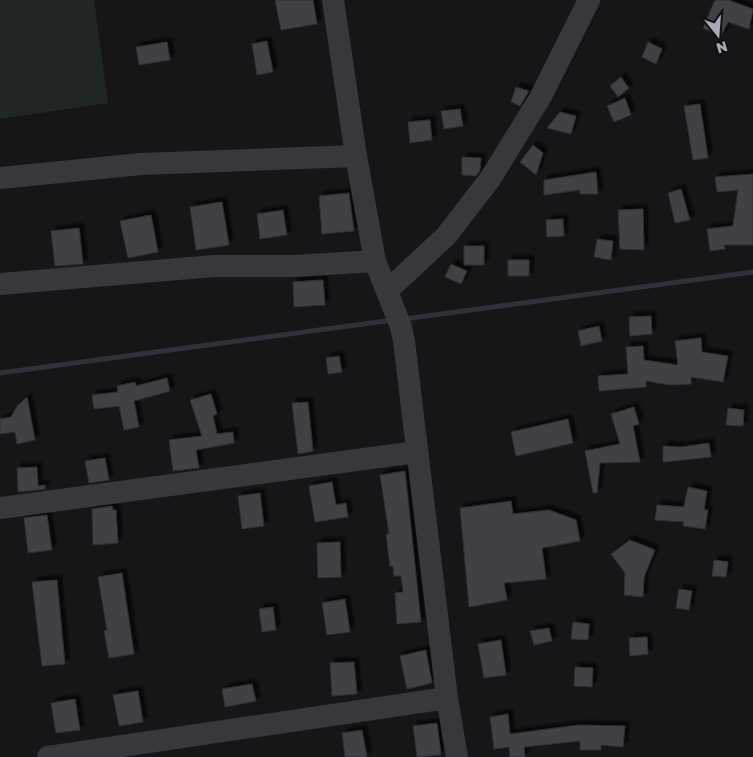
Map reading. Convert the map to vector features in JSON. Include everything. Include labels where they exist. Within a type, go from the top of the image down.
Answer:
[{"type":"street","points":[[333,0],[356,156],[375,261],[394,309],[416,452],[447,698],[458,757]]},
{"type":"street","points":[[394,309],[446,236],[490,179],[540,98],[589,0]]},
{"type":"street","points":[[0,178],[141,164],[356,156]]},
{"type":"street","points":[[0,284],[214,266],[296,266],[375,261]]},
{"type":"street","points":[[0,508],[416,452]]},
{"type":"street","points":[[48,757],[447,698]]},
{"type":"shaded area","points":[[0,0],[94,0],[108,103],[0,119]]},
{"type":"building","points":[[275,0],[313,0],[317,24],[281,30]]},
{"type":"building","points":[[715,0],[728,0],[753,9],[749,29],[728,22],[721,36],[703,28]]},
{"type":"building","points":[[267,41],[273,72],[257,75],[252,44]]},
{"type":"building","points":[[167,42],[170,60],[139,65],[136,47]]},
{"type":"building","points":[[648,42],[662,49],[656,64],[642,57]]},
{"type":"building","points":[[621,77],[629,88],[618,97],[610,86]]},
{"type":"building","points":[[516,87],[529,91],[520,106],[511,102]]},
{"type":"building","points":[[625,98],[631,115],[614,122],[607,106]]},
{"type":"building","points":[[700,104],[708,158],[693,160],[684,106]]},
{"type":"building","points":[[460,109],[463,126],[444,129],[441,111]]},
{"type":"building","points":[[560,112],[576,116],[571,134],[547,128]]},
{"type":"building","points":[[430,120],[432,140],[410,143],[408,122]]},
{"type":"building","points":[[533,145],[543,153],[536,175],[520,162]]},
{"type":"building","points":[[462,157],[481,158],[480,170],[476,176],[462,175]]},
{"type":"building","points":[[596,172],[598,194],[580,194],[580,190],[544,195],[544,180]]},
{"type":"building","points":[[753,174],[753,245],[724,245],[725,249],[710,251],[707,229],[733,226],[738,190],[717,192],[715,177]]},
{"type":"building","points":[[681,189],[690,220],[675,223],[668,193]]},
{"type":"building","points":[[349,193],[354,231],[322,234],[319,196]]},
{"type":"building","points":[[222,202],[229,245],[196,250],[190,207]]},
{"type":"building","points":[[643,209],[644,250],[620,249],[618,210]]},
{"type":"building","points":[[283,210],[287,235],[260,239],[257,214]]},
{"type":"building","points":[[151,215],[158,252],[128,258],[120,221]]},
{"type":"building","points":[[563,219],[564,236],[547,237],[546,220]]},
{"type":"building","points":[[79,228],[83,264],[55,266],[51,231]]},
{"type":"building","points":[[597,239],[613,241],[611,260],[594,257]]},
{"type":"building","points":[[464,246],[484,246],[484,265],[464,265]]},
{"type":"building","points":[[508,260],[529,260],[529,276],[508,276]]},
{"type":"building","points":[[451,264],[467,271],[461,284],[445,277]]},
{"type":"building","points":[[323,280],[325,305],[294,307],[293,282]]},
{"type":"building","points":[[651,316],[652,334],[630,336],[629,317]]},
{"type":"building","points":[[599,326],[602,341],[581,346],[578,331]]},
{"type":"building","points":[[701,338],[702,352],[728,356],[723,382],[691,377],[691,384],[670,385],[646,381],[646,387],[599,391],[598,376],[628,374],[626,347],[643,346],[644,360],[678,365],[675,341]]},
{"type":"building","points":[[339,356],[342,372],[328,374],[326,358]]},
{"type":"building","points":[[167,378],[170,391],[134,401],[139,427],[124,430],[119,406],[94,409],[92,395],[118,392],[117,386],[135,382],[136,386]]},
{"type":"building","points":[[211,394],[217,414],[213,416],[217,434],[233,432],[234,443],[196,450],[199,468],[173,471],[169,440],[202,436],[190,400]]},
{"type":"building","points":[[27,397],[35,440],[17,444],[15,432],[0,434],[0,419],[11,417],[17,406]]},
{"type":"building","points":[[308,402],[313,451],[298,454],[292,403]]},
{"type":"building","points":[[634,407],[639,424],[633,426],[640,462],[600,463],[597,493],[593,493],[585,451],[620,444],[611,414]]},
{"type":"building","points":[[728,408],[744,410],[743,426],[726,425]]},
{"type":"building","points":[[568,419],[573,443],[516,456],[511,432]]},
{"type":"building","points":[[709,443],[711,457],[663,462],[663,446],[681,447]]},
{"type":"building","points":[[105,458],[109,480],[89,483],[85,461]]},
{"type":"building","points":[[37,467],[38,486],[45,485],[45,489],[18,492],[17,468]]},
{"type":"building","points":[[405,471],[421,622],[397,624],[395,593],[403,592],[401,576],[394,576],[393,566],[390,566],[386,534],[389,534],[380,475]]},
{"type":"building","points":[[332,482],[336,505],[346,503],[348,517],[315,522],[309,486]]},
{"type":"building","points":[[688,487],[707,491],[704,510],[708,510],[705,529],[683,526],[684,522],[655,520],[657,505],[684,507]]},
{"type":"building","points":[[260,493],[264,526],[242,529],[238,496]]},
{"type":"building","points":[[511,501],[513,514],[549,510],[576,520],[580,541],[542,548],[546,579],[504,583],[507,600],[469,607],[460,508]]},
{"type":"building","points":[[112,506],[113,510],[116,510],[118,543],[93,545],[92,509]]},
{"type":"building","points":[[47,515],[52,550],[28,553],[24,518]]},
{"type":"building","points":[[630,540],[655,550],[644,577],[643,597],[624,595],[625,573],[611,554]]},
{"type":"building","points":[[340,542],[341,577],[318,578],[317,543]]},
{"type":"building","points":[[714,560],[728,562],[726,577],[712,576]]},
{"type":"building","points":[[122,573],[134,654],[109,658],[104,631],[107,630],[98,577]]},
{"type":"building","points":[[57,580],[65,664],[42,666],[32,582]]},
{"type":"building","points":[[679,589],[692,591],[689,610],[676,608]]},
{"type":"building","points":[[345,599],[350,632],[327,635],[322,603]]},
{"type":"building","points":[[273,607],[276,630],[262,632],[259,609]]},
{"type":"building","points":[[573,622],[589,624],[588,640],[571,639]]},
{"type":"building","points":[[549,628],[552,641],[534,645],[530,631]]},
{"type":"building","points":[[647,637],[648,654],[630,656],[629,638]]},
{"type":"building","points":[[501,640],[506,675],[484,678],[478,644]]},
{"type":"building","points":[[426,650],[432,683],[407,689],[400,656]]},
{"type":"building","points":[[354,662],[357,694],[332,696],[330,663]]},
{"type":"building","points":[[575,667],[593,668],[592,687],[574,686]]},
{"type":"building","points":[[252,684],[256,701],[225,707],[222,689]]},
{"type":"building","points":[[138,691],[143,722],[119,726],[113,695]]},
{"type":"building","points":[[75,699],[80,730],[56,733],[51,703]]},
{"type":"building","points":[[508,714],[510,734],[579,725],[625,726],[623,747],[601,745],[601,750],[580,750],[580,741],[524,747],[525,757],[510,757],[509,747],[494,749],[490,717]]},
{"type":"building","points":[[437,723],[441,755],[417,757],[413,726]]},
{"type":"building","points":[[362,730],[367,757],[345,757],[342,733]]},
{"type":"waterway","points":[[404,319],[753,272]]},
{"type":"waterway","points":[[0,373],[393,320]]}]
